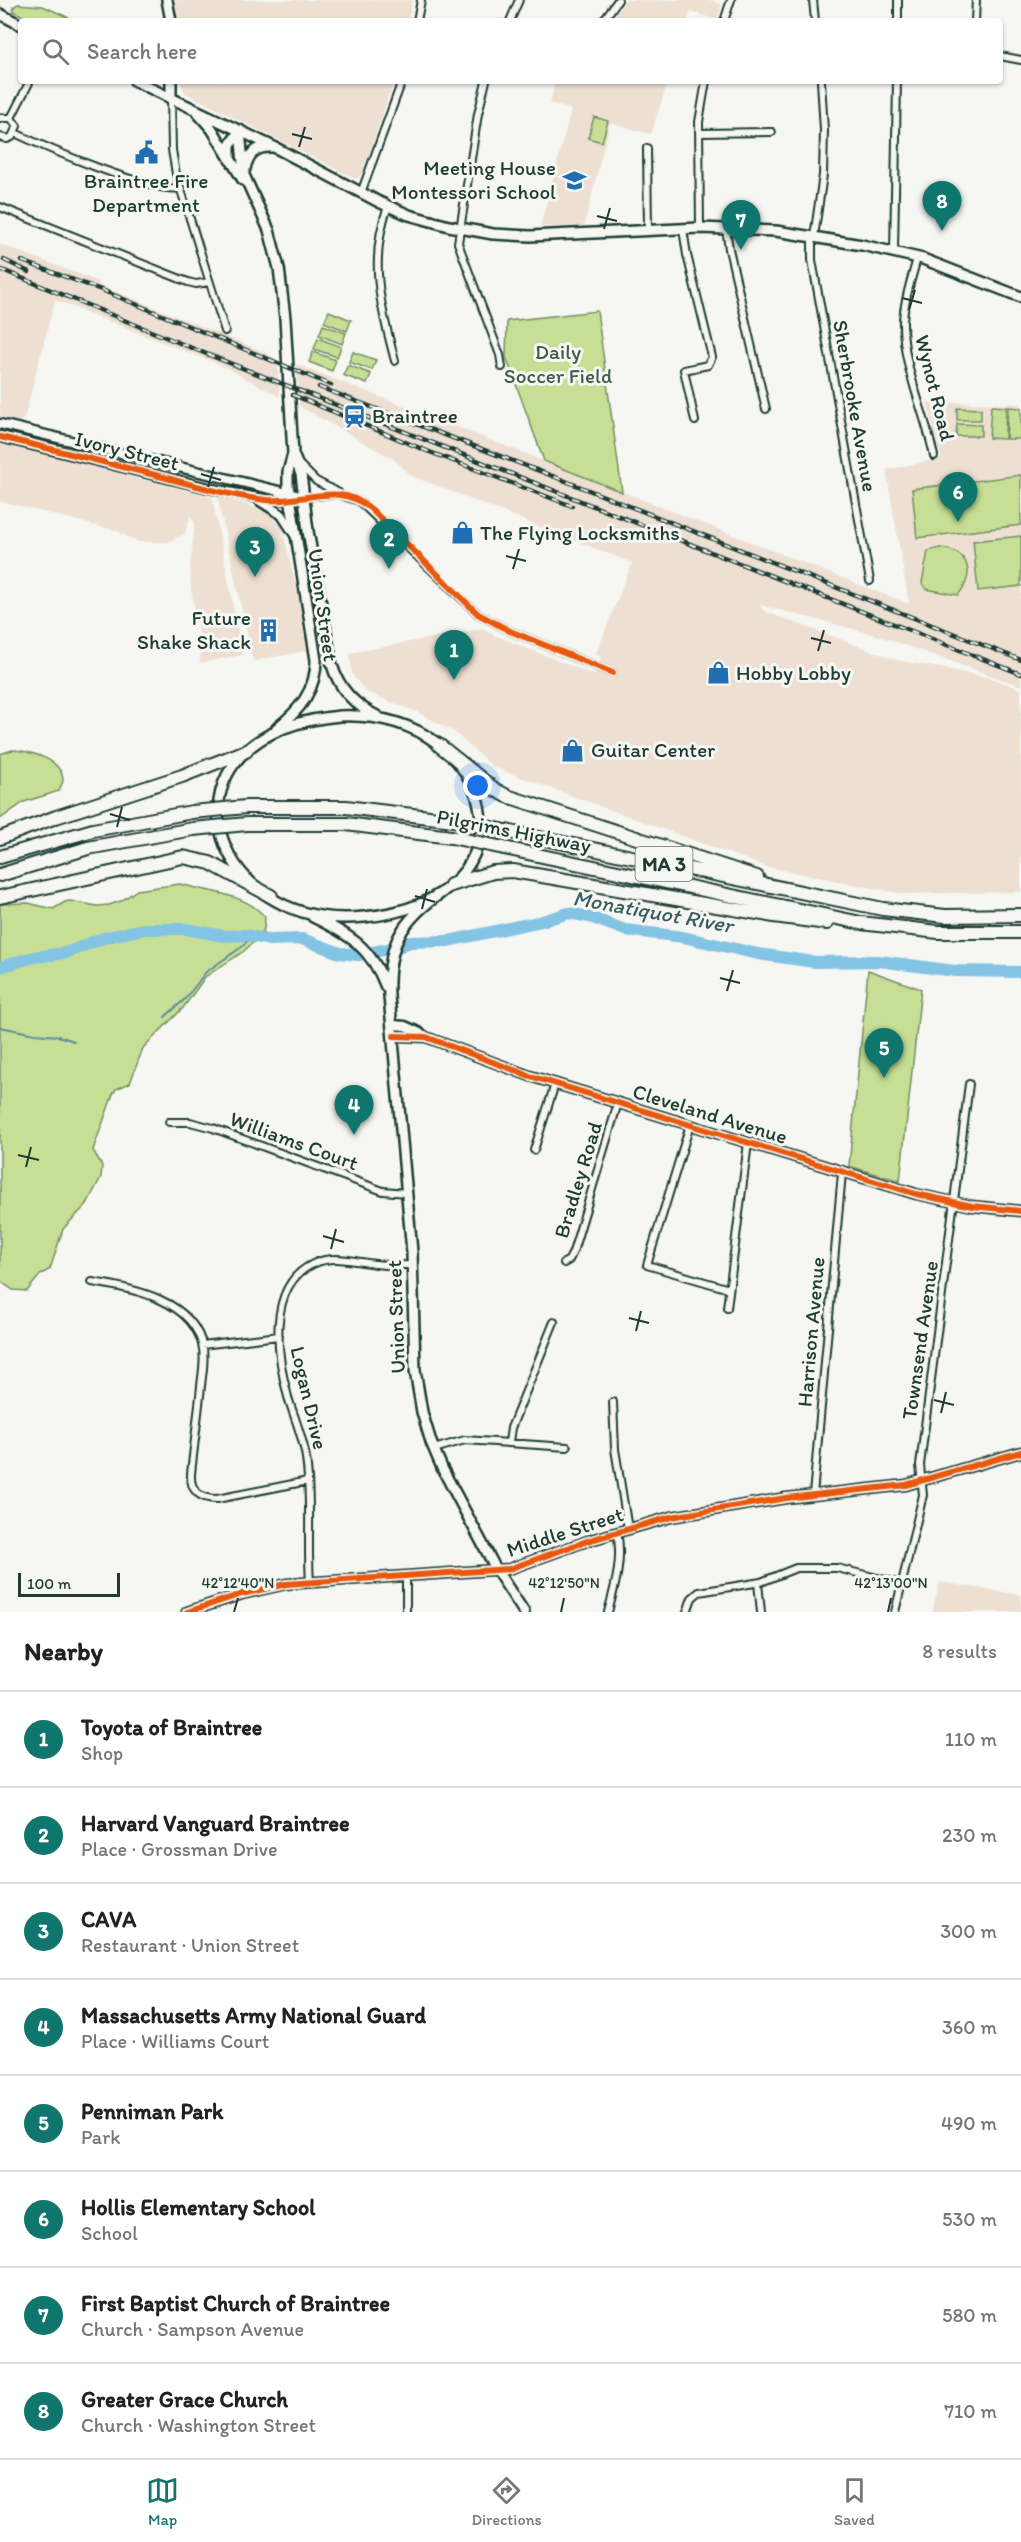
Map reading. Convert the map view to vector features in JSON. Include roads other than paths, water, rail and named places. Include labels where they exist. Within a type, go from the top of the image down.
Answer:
[{"type":"highway","points":[[439,745],[494,789],[507,796],[821,897]]},
{"type":"highway","points":[[0,838],[45,820],[182,776],[246,751]]},
{"type":"highway","name":"Pilgrims Highway","points":[[0,857],[87,831],[192,812],[246,807],[346,807],[454,820],[821,897],[926,914],[1021,915]]},
{"type":"highway","name":"Pilgrims Highway","points":[[0,875],[94,846],[194,829],[247,824],[346,824],[451,837],[900,929],[963,933],[1021,932]]},
{"type":"highway","points":[[0,897],[183,857],[210,863],[271,897]]},
{"type":"highway","points":[[446,889],[493,872],[513,871],[791,919],[900,929]]},
{"type":"main road","points":[[167,0],[170,18]]},
{"type":"main road","points":[[0,14],[18,23]]},
{"type":"main road","points":[[141,84],[240,130],[388,206],[419,218],[459,229],[530,236],[700,228],[765,230],[918,258],[1021,297]]},
{"type":"main road","points":[[171,84],[171,98]]},
{"type":"main road","name":"Union Street","points":[[192,108],[212,129],[252,195]]},
{"type":"main road","points":[[231,162],[230,146],[240,130]]},
{"type":"main road","name":"Union Street","points":[[240,130],[242,170],[272,239],[281,280],[294,457],[301,474],[327,641],[336,676],[357,704],[396,723]]},
{"type":"main road","points":[[252,195],[245,174],[249,157],[261,147],[274,147]]},
{"type":"main road","name":"Union Street","points":[[261,740],[286,722],[300,706],[309,692],[314,676],[315,651],[290,497],[288,472],[294,457]]},
{"type":"main road","points":[[333,716],[362,716],[396,723],[439,745],[457,761],[469,778],[482,818],[475,854],[466,871],[446,889],[402,909],[365,917],[336,918],[294,908],[271,897],[237,867],[224,847],[219,832],[217,808],[222,784],[233,763],[246,751],[261,740],[294,725],[333,716]]},
{"type":"main road","name":"Union Street","points":[[446,889],[416,912],[399,934],[390,964],[389,996],[412,1265],[416,1377],[423,1417],[434,1449],[497,1571],[524,1612]]},
{"type":"main road","name":"Union Street","points":[[294,908],[356,941],[376,964],[389,996]]},
{"type":"street","points":[[418,18],[421,0]]},
{"type":"street","points":[[511,18],[519,0]]},
{"type":"street","points":[[605,18],[618,0]]},
{"type":"street","points":[[725,18],[731,0]]},
{"type":"street","points":[[813,0],[815,18]]},
{"type":"street","points":[[897,18],[898,0]]},
{"type":"street","points":[[975,18],[976,0]]},
{"type":"street","points":[[1003,57],[1021,60]]},
{"type":"street","points":[[11,118],[28,84]]},
{"type":"street","points":[[361,193],[401,84]]},
{"type":"street","points":[[485,84],[478,114],[459,229],[459,246],[500,355],[502,367]]},
{"type":"street","points":[[700,228],[699,133],[706,84]]},
{"type":"street","name":"Sherbrooke Avenue","points":[[820,84],[824,130],[823,175],[813,237],[812,260],[870,581]]},
{"type":"street","points":[[894,252],[897,84]]},
{"type":"street","points":[[171,98],[173,159],[225,331]]},
{"type":"street","points":[[0,118],[11,118]]},
{"type":"street","points":[[0,138],[9,138],[15,133],[16,124],[11,118]]},
{"type":"street","points":[[699,133],[772,132]]},
{"type":"street","points":[[15,133],[69,156],[159,188],[180,188]]},
{"type":"street","points":[[647,148],[648,231]]},
{"type":"street","points":[[388,206],[380,232],[376,265],[381,306],[395,361]]},
{"type":"street","points":[[0,207],[192,283],[209,282]]},
{"type":"street","points":[[726,228],[766,409]]},
{"type":"street","points":[[683,229],[712,359],[706,366],[684,370],[695,421]]},
{"type":"street","name":"Wynot Road","points":[[918,258],[906,300],[903,329],[909,362],[934,456]]},
{"type":"street","name":"Ivory Street","points":[[0,424],[290,497]]},
{"type":"street","name":"Ivory Street","points":[[0,437],[248,497],[304,497]]},
{"type":"street","points":[[294,457],[316,481],[371,509],[478,614],[510,631],[614,673]]},
{"type":"street","points":[[159,476],[153,474],[152,466],[225,479]]},
{"type":"street","points":[[304,497],[342,494]]},
{"type":"street","points":[[248,497],[278,511],[296,538]]},
{"type":"street","name":"Cleveland Avenue","points":[[393,1025],[405,1026],[426,1037],[555,1084],[842,1173],[955,1203],[1021,1211]]},
{"type":"street","name":"Cleveland Avenue","points":[[394,1036],[426,1037]]},
{"type":"street","points":[[534,1150],[555,1084]]},
{"type":"street","name":"Townsend Avenue","points":[[896,1612],[922,1500],[920,1465],[969,1084]]},
{"type":"street","name":"Bradley Road","points":[[564,1263],[569,1260],[573,1252],[618,1103]]},
{"type":"street","name":"Williams Court","points":[[169,1122],[190,1122],[213,1128],[388,1192],[407,1194]]},
{"type":"street","points":[[690,1125],[647,1265],[729,1288]]},
{"type":"street","points":[[727,1308],[748,1143]]},
{"type":"street","name":"Harrison Avenue","points":[[813,1495],[842,1173]]},
{"type":"street","name":"Logan Drive","points":[[310,1582],[306,1453],[283,1375],[279,1336],[285,1294],[296,1276],[311,1264],[338,1258],[378,1265],[412,1265]]},
{"type":"street","points":[[92,1282],[130,1288],[161,1300],[188,1321],[202,1345],[204,1362],[190,1474],[194,1490],[202,1497],[217,1499],[308,1481]]},
{"type":"street","points":[[509,1443],[511,1428],[554,1322]]},
{"type":"street","points":[[202,1345],[279,1336]]},
{"type":"street","points":[[613,1402],[615,1449],[628,1529]]},
{"type":"street","points":[[434,1449],[465,1440],[567,1447]]},
{"type":"street","name":"Middle Street","points":[[187,1612],[260,1589],[310,1582],[497,1571],[527,1563],[579,1543],[681,1514],[813,1495],[882,1489],[1021,1452]]},
{"type":"street","points":[[608,1612],[618,1571],[617,1532]]},
{"type":"street","points":[[687,1612],[692,1598],[699,1592],[758,1583],[792,1568],[828,1567],[902,1584]]},
{"type":"street","points":[[406,1577],[406,1612]]},
{"type":"street","points":[[758,1583],[761,1612]]},
{"type":"waterway","name":"Monatiquot River","points":[[0,967],[34,957],[66,953],[103,938],[143,929],[186,929],[224,936],[246,935],[269,940],[302,939],[340,953],[358,955],[398,947],[410,942],[448,941],[569,913],[590,917],[625,930],[683,937],[758,954],[815,962],[879,961],[955,971],[1021,972]]},
{"type":"waterway","points":[[165,1017],[185,999],[206,972],[243,946],[251,936]]},
{"type":"waterway","points":[[0,1027],[58,1036],[74,1041]]},
{"type":"railway","points":[[4,260],[29,272]]},
{"type":"railway","points":[[22,261],[104,291],[331,385]]},
{"type":"railway","points":[[0,269],[204,353],[1021,674]]},
{"type":"railway","points":[[319,387],[1021,660]]},
{"type":"railway","points":[[293,395],[427,451],[572,506]]},
{"type":"place","name":"Braintree Fire Department","points":[[146,153]]},
{"type":"place","name":"Meeting House Montessori School","points":[[574,180]]},
{"type":"place","name":"Greater Grace Church","points":[[942,231]]},
{"type":"place","name":"First Baptist Church of Braintree","points":[[741,250]]},
{"type":"place","name":"Braintree","points":[[354,416]]},
{"type":"place","name":"Hollis Elementary School","points":[[958,522]]},
{"type":"place","name":"The Flying Locksmiths","points":[[462,533]]},
{"type":"place","name":"Harvard Vanguard Braintree","points":[[389,569]]},
{"type":"place","name":"CAVA","points":[[255,577]]},
{"type":"place","name":"Future Shake Shack","points":[[269,630]]},
{"type":"place","name":"Hobby Lobby","points":[[718,673]]},
{"type":"place","name":"Toyota of Braintree","points":[[454,680]]},
{"type":"place","name":"Guitar Center","points":[[573,750]]},
{"type":"place","name":"Penniman Park","points":[[884,1078]]},
{"type":"place","name":"Massachusetts Army National Guard","points":[[354,1135]]},
{"type":"park label","name":"Daily Soccer Field","points":[[558,364]]}]
